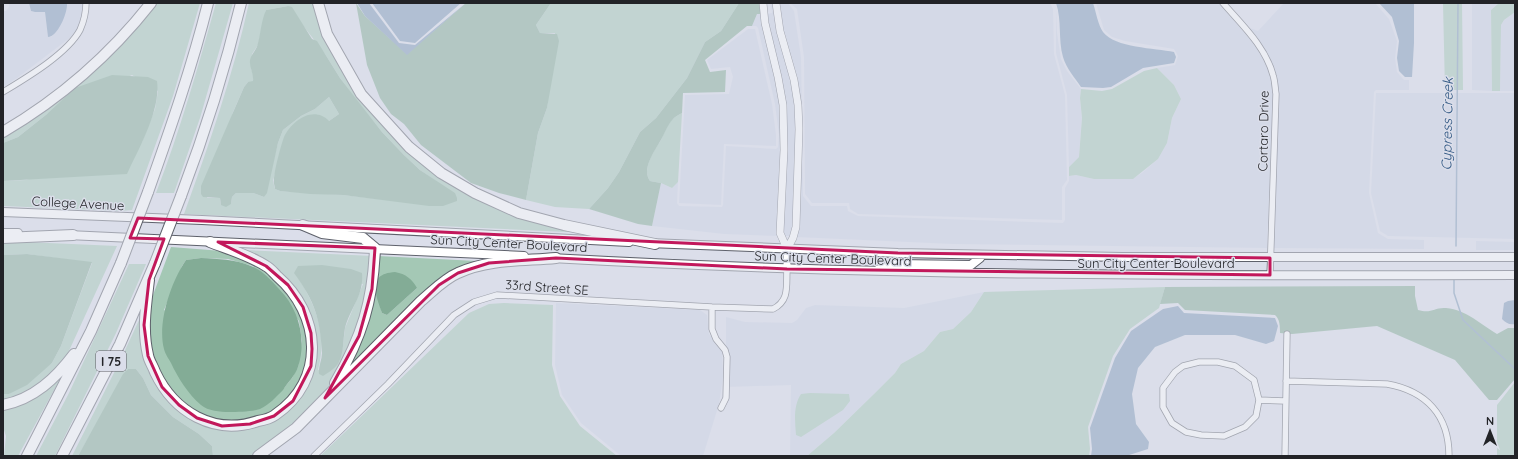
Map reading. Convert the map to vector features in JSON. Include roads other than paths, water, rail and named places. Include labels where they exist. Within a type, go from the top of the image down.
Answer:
[{"type":"highway","points":[[3,132],[28,117],[76,81],[116,44],[151,3]]},
{"type":"highway","name":"I 75","points":[[27,456],[91,331],[121,263],[177,111],[201,33],[208,3]]},
{"type":"highway","name":"I 75","points":[[62,456],[120,344],[149,280],[202,141],[231,46],[241,3]]},
{"type":"highway","points":[[318,3],[328,34],[361,94],[409,147],[441,173],[475,193],[519,213],[564,225],[655,244]]},
{"type":"highway","points":[[303,225],[322,233],[363,238],[375,248],[372,289],[359,336],[346,364],[325,398]]},
{"type":"highway","points":[[3,238],[73,235]]},
{"type":"highway","points":[[149,280],[144,325],[148,356],[162,387],[179,405],[197,418],[222,426],[250,424],[274,416],[293,401],[302,387],[311,366],[311,333],[303,307],[288,285],[266,266],[210,242]]},
{"type":"highway","points":[[258,456],[296,428],[421,301],[439,285],[458,273],[489,263],[556,258]]},
{"type":"highway","points":[[3,405],[22,400],[34,394],[47,384],[62,370],[91,331]]},
{"type":"main road","name":"College Avenue","points":[[3,212],[153,218]]},
{"type":"main road","name":"Sun City Center Boulevard","points":[[153,218],[655,244],[982,255],[1270,258],[1515,257]]},
{"type":"main road","points":[[3,232],[73,235]]},
{"type":"main road","name":"Sun City Center Boulevard","points":[[73,235],[210,242],[302,244],[787,269],[960,273],[1515,275]]},
{"type":"main road","points":[[872,271],[896,264],[971,265],[982,255]]},
{"type":"street","points":[[3,92],[50,60],[70,43],[80,30],[86,14],[86,3]]},
{"type":"street","points":[[763,3],[765,23],[783,104],[784,150],[780,233],[787,249],[787,269]]},
{"type":"street","points":[[776,3],[780,32],[794,80],[800,129],[796,227],[793,238],[787,249]]},
{"type":"street","name":"Cortaro Drive","points":[[1223,3],[1258,43],[1266,57],[1273,75],[1276,94],[1270,275]]},
{"type":"street","name":"33rd Street SE","points":[[314,456],[388,384],[454,315],[474,302],[497,295],[774,309],[780,305],[785,298],[787,269]]},
{"type":"street","points":[[712,307],[712,329],[716,339],[726,350],[727,357],[726,398],[721,408]]},
{"type":"street","points":[[1285,456],[1285,400],[1288,334]]},
{"type":"street","points":[[1199,362],[1218,362],[1235,366],[1254,380],[1259,400],[1256,416],[1245,427],[1224,436],[1201,435],[1186,432],[1172,423],[1163,407],[1163,388],[1175,372],[1183,366],[1199,362]]},
{"type":"street","points":[[1286,382],[1387,384],[1400,386],[1410,390],[1430,404],[1437,413],[1446,430],[1449,441],[1449,456]]},
{"type":"street","points":[[1259,400],[1285,400]]},
{"type":"water","points":[[29,3],[67,3],[66,12],[62,23],[59,29],[52,36],[48,37],[45,12],[31,11]]},
{"type":"water","points":[[357,3],[369,3],[399,43],[415,45],[466,3],[407,55],[365,16]]},
{"type":"water","points":[[372,3],[461,3],[415,43],[400,41]]},
{"type":"water","points":[[1056,3],[1093,3],[1101,29],[1109,37],[1126,44],[1174,52],[1176,57],[1174,63],[1143,68],[1111,87],[1081,87],[1064,61]]},
{"type":"water","points":[[1379,3],[1414,3],[1412,77],[1405,77],[1399,71],[1397,58],[1399,41],[1392,17]]},
{"type":"water","points":[[1515,300],[1515,324],[1509,324],[1502,319],[1504,303]]},
{"type":"water","points":[[1178,306],[1184,313],[1275,318],[1278,326],[1274,341],[1266,344],[1235,335],[1185,335],[1155,347],[1138,368],[1132,394],[1136,424],[1149,442],[1148,449],[1126,456],[1091,456],[1092,449],[1090,428],[1115,358],[1131,331],[1163,309]]},
{"type":"waterway","name":"Cypress Creek","points":[[1456,246],[1458,3]]},
{"type":"waterway","name":"Cypress Creek","points":[[1454,280],[1454,293],[1463,320],[1515,369]]}]
